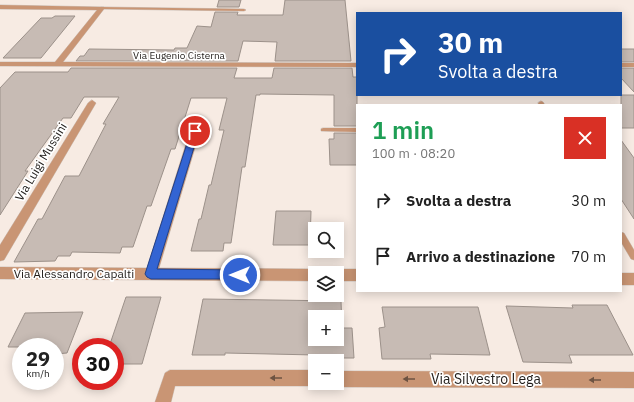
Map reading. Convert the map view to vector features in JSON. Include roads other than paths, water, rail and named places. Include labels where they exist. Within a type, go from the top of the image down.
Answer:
[{"type":"street","points":[[0,7],[102,8]]},
{"type":"street","points":[[56,64],[102,8]]},
{"type":"street","name":"Via Eugenio Cisterna","points":[[0,64],[356,65]]},
{"type":"street","points":[[622,65],[634,65]]},
{"type":"street","name":"Via Luigi Mussini","points":[[0,256],[92,103]]},
{"type":"street","points":[[151,274],[195,131]]},
{"type":"street","name":"Via Alessandro Capalti","points":[[0,273],[308,275]]},
{"type":"street","points":[[344,275],[356,275]]},
{"type":"street","points":[[622,279],[634,279]]},
{"type":"street","points":[[163,402],[170,378],[308,378]]},
{"type":"street","name":"Via Silvestro Lega","points":[[344,379],[634,380]]},
{"type":"lane","points":[[102,8],[244,10]]},
{"type":"lane","points":[[323,130],[356,130]]},
{"type":"lane","points":[[622,237],[634,257]]}]
